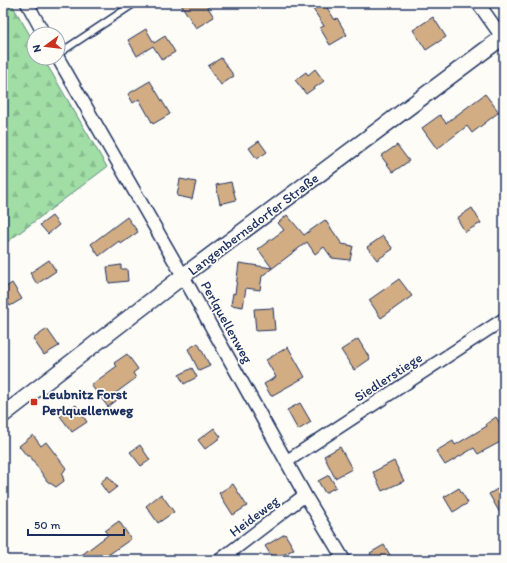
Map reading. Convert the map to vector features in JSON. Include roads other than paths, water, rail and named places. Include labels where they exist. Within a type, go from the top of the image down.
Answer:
[{"type":"street","points":[[27,3],[40,26]]},
{"type":"street","points":[[478,3],[503,37]]},
{"type":"street","name":"Langenbernsdorfer Straße","points":[[3,415],[183,276],[503,37]]},
{"type":"street","name":"Perlquellenweg","points":[[63,66],[288,461],[305,495],[344,560]]},
{"type":"street","name":"Siedlerstiege","points":[[288,461],[504,319]]},
{"type":"street","name":"Heideweg","points":[[220,560],[305,495]]},
{"type":"lane","points":[[66,49],[134,3]]},
{"type":"place","name":"Leubnitz Forst Perlquellenweg","points":[[34,402]]}]
